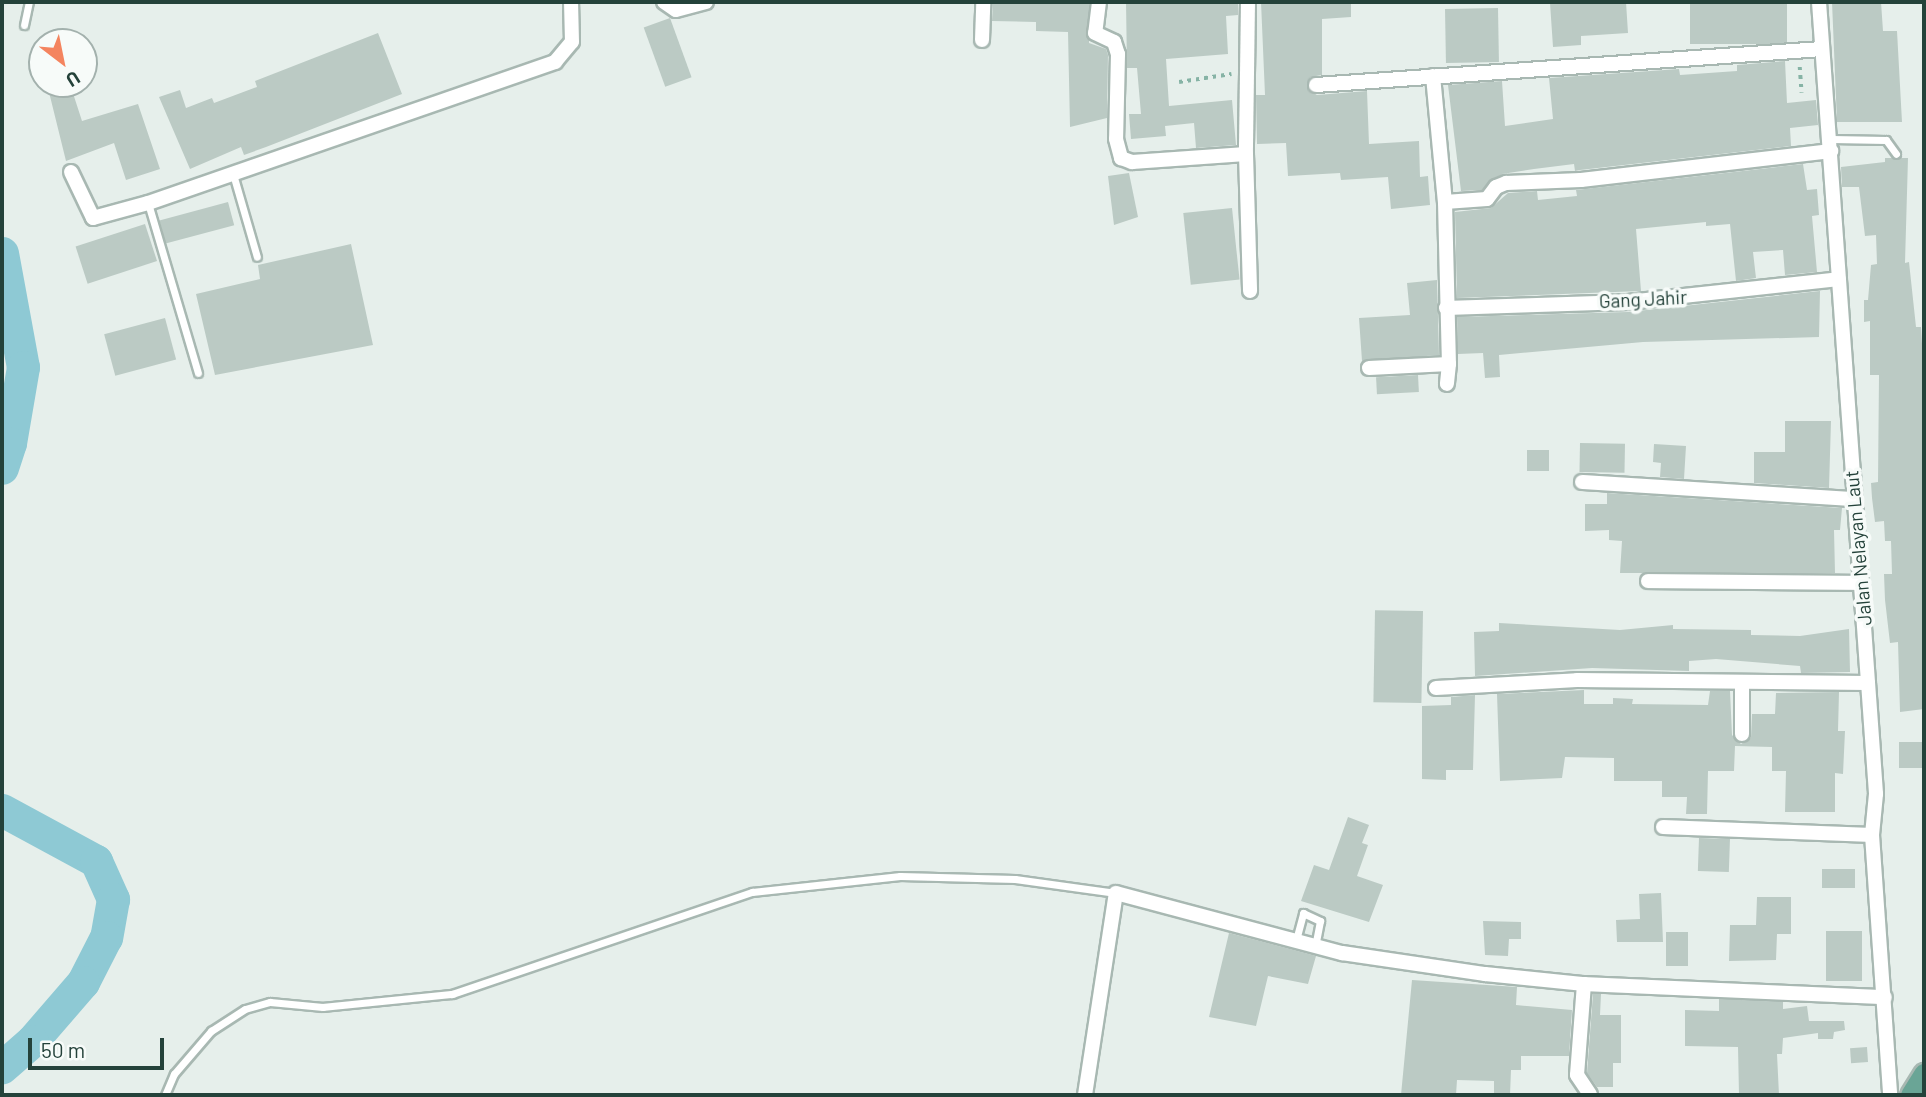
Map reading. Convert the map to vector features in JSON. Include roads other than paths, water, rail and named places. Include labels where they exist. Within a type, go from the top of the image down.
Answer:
[{"type":"main road","points":[[1912,1095],[1924,1074]]},
{"type":"street","points":[[71,172],[93,218],[148,203],[555,62],[572,42],[571,2]]},
{"type":"street","points":[[664,2],[676,10],[706,2]]},
{"type":"street","points":[[982,40],[983,2]]},
{"type":"street","points":[[1098,2],[1095,33],[1114,42],[1118,54],[1116,139],[1121,158],[1132,162],[1246,154]]},
{"type":"street","points":[[1248,2],[1246,154],[1250,291]]},
{"type":"street","name":"Jalan Nelayan Laut","points":[[1819,2],[1831,145],[1852,499],[1861,583],[1876,794],[1872,835],[1885,997],[1889,1095]]},
{"type":"street","points":[[1316,85],[1822,49]]},
{"type":"street","points":[[1433,76],[1445,202],[1449,364],[1447,384]]},
{"type":"street","points":[[1445,202],[1487,199],[1496,187],[1506,184],[1581,180],[1831,145]]},
{"type":"street","name":"Gang Jahir","points":[[1446,308],[1628,302],[1839,279]]},
{"type":"street","points":[[1369,368],[1449,364]]},
{"type":"street","points":[[1582,482],[1852,499]]},
{"type":"street","points":[[1648,581],[1861,583]]},
{"type":"street","points":[[1436,688],[1577,680],[1742,684],[1868,683]]},
{"type":"street","points":[[1742,684],[1742,734]]},
{"type":"street","points":[[1663,827],[1872,835]]},
{"type":"street","points":[[1085,1095],[1116,893],[1315,946],[1446,968],[1584,984],[1885,997]]},
{"type":"street","points":[[1584,984],[1577,1075],[1590,1094]]},
{"type":"lane","points":[[24,25],[29,2]]},
{"type":"lane","points":[[1831,145],[1886,140],[1896,154]]},
{"type":"lane","points":[[233,174],[257,257]]},
{"type":"lane","points":[[148,203],[198,373]]},
{"type":"lane","points":[[165,1095],[174,1074],[211,1031],[245,1009],[270,1002],[323,1007],[452,994],[752,892],[900,876],[1015,879],[1116,893]]},
{"type":"lane","points":[[1296,940],[1303,913],[1320,921],[1315,946]]},
{"type":"waterway","points":[[2,253],[23,367],[10,443],[2,468]]},
{"type":"waterway","points":[[2,810],[96,861],[113,899],[106,937],[83,982],[32,1041],[2,1067]]}]
